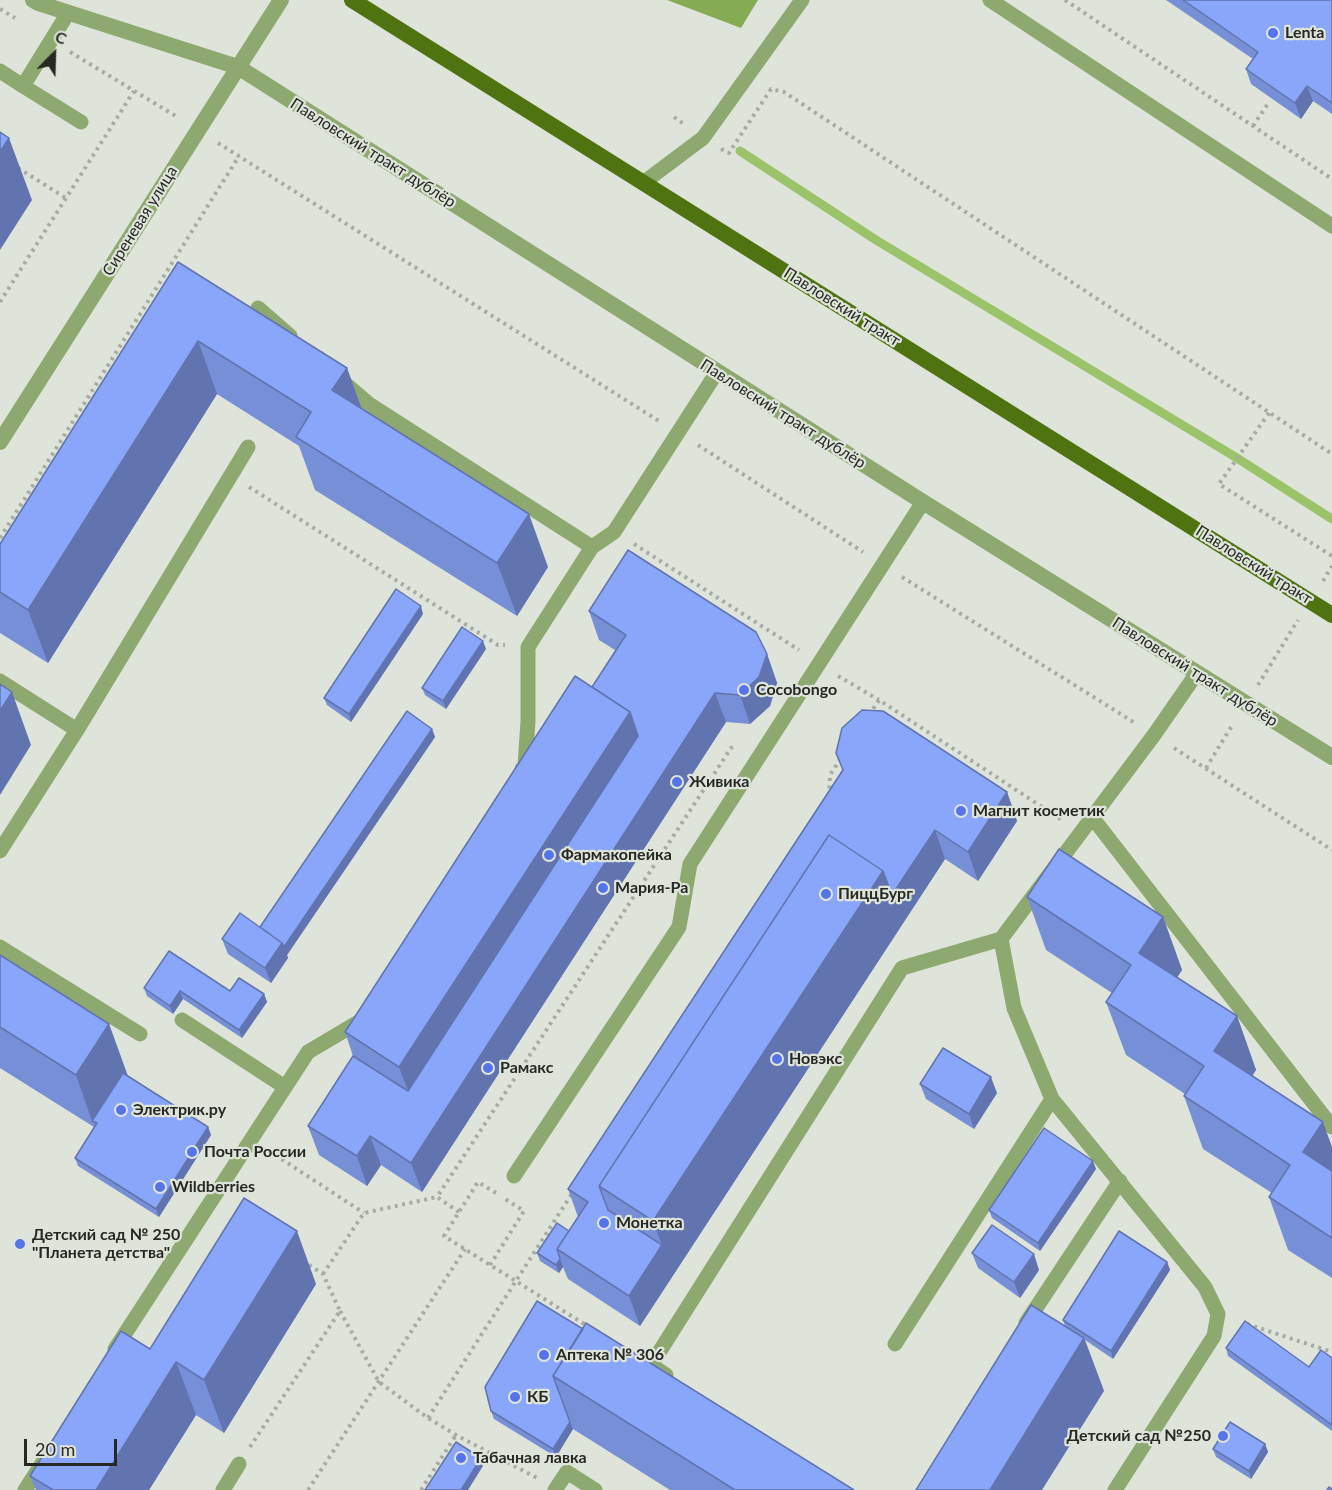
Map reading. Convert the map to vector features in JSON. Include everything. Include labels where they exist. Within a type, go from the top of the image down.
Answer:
[{"type":"main road","name":"Павловский тракт","points":[[352,0],[1332,615]]},
{"type":"street","name":"Павловский тракт дублёр","points":[[33,0],[238,67],[923,502],[1331,754]]},
{"type":"street","name":"Сиреневая улица","points":[[0,442],[281,0]]},
{"type":"lane","points":[[643,183],[703,138],[802,0]]},
{"type":"lane","points":[[990,0],[1332,226]]},
{"type":"lane","points":[[23,86],[69,13]]},
{"type":"lane","points":[[0,71],[81,122]]},
{"type":"lane","points":[[258,308],[301,345]]},
{"type":"lane","points":[[512,785],[525,766],[528,721],[528,647],[592,546],[614,532],[717,372]]},
{"type":"lane","points":[[335,375],[369,404],[592,546]]},
{"type":"lane","points":[[0,851],[77,730],[248,447]]},
{"type":"lane","points":[[514,1176],[679,927],[690,864],[923,502]]},
{"type":"lane","points":[[680,1384],[651,1365],[902,968],[1001,939],[1154,735],[1197,673]]},
{"type":"lane","points":[[0,681],[77,730]]},
{"type":"lane","points":[[1092,817],[1332,1127]]},
{"type":"lane","points":[[1001,939],[1014,1008],[1053,1099],[1205,1287],[1218,1314],[1214,1336],[1115,1490]]},
{"type":"lane","points":[[0,947],[140,1034]]},
{"type":"lane","points":[[108,1361],[308,1052],[362,1020],[369,1010]]},
{"type":"lane","points":[[182,1020],[285,1087]]},
{"type":"lane","points":[[895,1344],[1053,1099]]},
{"type":"lane","points":[[1018,1335],[1120,1181]]},
{"type":"lane","points":[[25,1490],[50,1450]]},
{"type":"lane","points":[[223,1490],[239,1464]]},
{"type":"lane","points":[[556,1489],[567,1472],[595,1490]]},
{"type":"path","points":[[1065,0],[1332,179]]},
{"type":"path","points":[[0,9],[17,19]]},
{"type":"path","points":[[51,40],[197,129],[678,433],[1332,850]]},
{"type":"path","points":[[729,153],[771,89],[784,92],[1332,454]]},
{"type":"path","points":[[0,302],[134,91]]},
{"type":"path","points":[[1253,126],[1269,102]]},
{"type":"path","points":[[0,538],[239,156]]},
{"type":"path","points":[[9,162],[66,198]]},
{"type":"path","points":[[1269,413],[1219,484],[1332,556]]},
{"type":"path","points":[[231,475],[498,645],[528,647]]},
{"type":"path","points":[[614,532],[879,700],[1080,832]]},
{"type":"path","points":[[1206,768],[1332,566]]},
{"type":"path","points":[[866,719],[879,700]]},
{"type":"path","points":[[323,1274],[364,1214],[437,1197],[731,748],[741,744]]},
{"type":"path","points":[[828,801],[830,775],[842,757]]},
{"type":"path","points":[[251,1138],[364,1214]]},
{"type":"path","points":[[490,1265],[524,1211],[478,1182],[444,1236],[490,1265],[593,1329]]},
{"type":"path","points":[[428,1418],[574,1191]]},
{"type":"path","points":[[437,1197],[459,1212]]},
{"type":"path","points":[[308,1490],[465,1249]]},
{"type":"path","points":[[304,1262],[323,1274],[340,1311],[379,1382],[428,1418],[456,1435],[556,1489]]},
{"type":"path","points":[[239,1464],[340,1311]]},
{"type":"path","points":[[1218,1314],[1332,1352]]},
{"type":"path","points":[[421,1490],[456,1435]]},
{"type":"green space","points":[[667,0],[758,0],[741,28]]},
{"type":"building","name":"Lenta","points":[[1183,0],[1332,0],[1332,103],[1307,86],[1295,103],[1246,69],[1258,52]]},
{"type":"building","points":[[0,132],[9,138],[0,152]]},
{"type":"building","points":[[178,262],[347,368],[332,390],[529,514],[497,563],[296,437],[311,412],[198,341],[28,610],[0,592],[0,544]]},
{"type":"building","points":[[628,550],[756,632],[767,654],[759,677],[740,695],[715,693],[411,1163],[370,1136],[357,1156],[308,1126],[353,1056],[408,1091],[638,736],[630,712],[592,687],[626,635],[589,611]]},
{"type":"building","points":[[396,589],[421,606],[349,714],[324,698]]},
{"type":"building","points":[[462,627],[483,641],[443,701],[422,688]]},
{"type":"building","points":[[575,676],[630,712],[399,1067],[345,1032]]},
{"type":"building","points":[[0,684],[12,692],[0,711]]},
{"type":"building","points":[[862,710],[883,711],[1007,792],[968,852],[935,830],[892,895],[883,871],[829,835],[599,1186],[608,1210],[662,1245],[629,1296],[557,1249],[588,1202],[568,1189],[843,770],[836,753],[842,728]]},
{"type":"building","points":[[407,711],[432,729],[284,947],[260,927]]},
{"type":"building","points":[[829,835],[883,871],[653,1221],[599,1186]]},
{"type":"building","points":[[1059,849],[1163,917],[1139,953],[1237,1016],[1214,1051],[1323,1122],[1303,1152],[1332,1171],[1332,1238],[1269,1197],[1290,1165],[1184,1096],[1204,1066],[1106,1002],[1131,965],[1027,897]]},
{"type":"building","points":[[240,913],[282,943],[265,968],[222,939]]},
{"type":"building","points":[[169,951],[230,991],[239,978],[264,994],[239,1030],[180,991],[170,1006],[144,988]]},
{"type":"building","points":[[0,955],[109,1024],[76,1075],[0,1027]]},
{"type":"building","points":[[943,1048],[991,1077],[969,1114],[920,1084]]},
{"type":"building","points":[[123,1073],[208,1127],[156,1209],[75,1158],[97,1123],[92,1121]]},
{"type":"building","points":[[1044,1128],[1093,1161],[1038,1243],[989,1210]]},
{"type":"building","points":[[244,1198],[297,1231],[204,1380],[176,1362],[96,1490],[53,1490],[30,1476],[121,1331],[150,1349]]},
{"type":"building","points":[[557,1223],[569,1231],[557,1249],[560,1259],[556,1265],[537,1253]]},
{"type":"building","points":[[992,1225],[1034,1254],[1014,1282],[972,1253]]},
{"type":"building","points":[[1119,1231],[1167,1262],[1111,1351],[1063,1320]]},
{"type":"building","points":[[537,1301],[583,1329],[553,1376],[570,1422],[553,1449],[491,1411],[485,1387]]},
{"type":"building","points":[[1031,1305],[1084,1338],[990,1490],[916,1490]]},
{"type":"building","points":[[1245,1321],[1309,1367],[1321,1350],[1332,1358],[1332,1425],[1226,1348]]},
{"type":"building","points":[[586,1323],[854,1490],[735,1490],[553,1376]]},
{"type":"building","points":[[1230,1422],[1265,1444],[1249,1471],[1213,1449]]},
{"type":"building","points":[[456,1442],[481,1458],[461,1490],[425,1490]]},
{"type":"waterway","points":[[740,151],[876,240],[1237,458],[1332,519]]},
{"type":"place","name":"Lenta","points":[[1273,33]]},
{"type":"place","name":"Cocobongo","points":[[744,690]]},
{"type":"place","name":"Живика","points":[[677,782]]},
{"type":"place","name":"Магнит косметик","points":[[961,811]]},
{"type":"place","name":"Фармакопейка","points":[[549,855]]},
{"type":"place","name":"Мария-Ра","points":[[603,888]]},
{"type":"place","name":"ПиццБург","points":[[826,894]]},
{"type":"place","name":"Новэкс","points":[[777,1059]]},
{"type":"place","name":"Рамакс","points":[[488,1068]]},
{"type":"place","name":"Электрик.ру","points":[[121,1110]]},
{"type":"place","name":"Почта России","points":[[192,1152]]},
{"type":"place","name":"Wildberries","points":[[160,1187]]},
{"type":"place","name":"Монетка","points":[[604,1223]]},
{"type":"place","name":"Детский сад № 250 \"Планета детства\"","points":[[20,1244]]},
{"type":"place","name":"Аптека № 306","points":[[544,1355]]},
{"type":"place","name":"КБ","points":[[515,1397]]},
{"type":"place","name":"Детский сад №250","points":[[1223,1436]]},
{"type":"place","name":"Табачная лавка","points":[[461,1458]]}]
